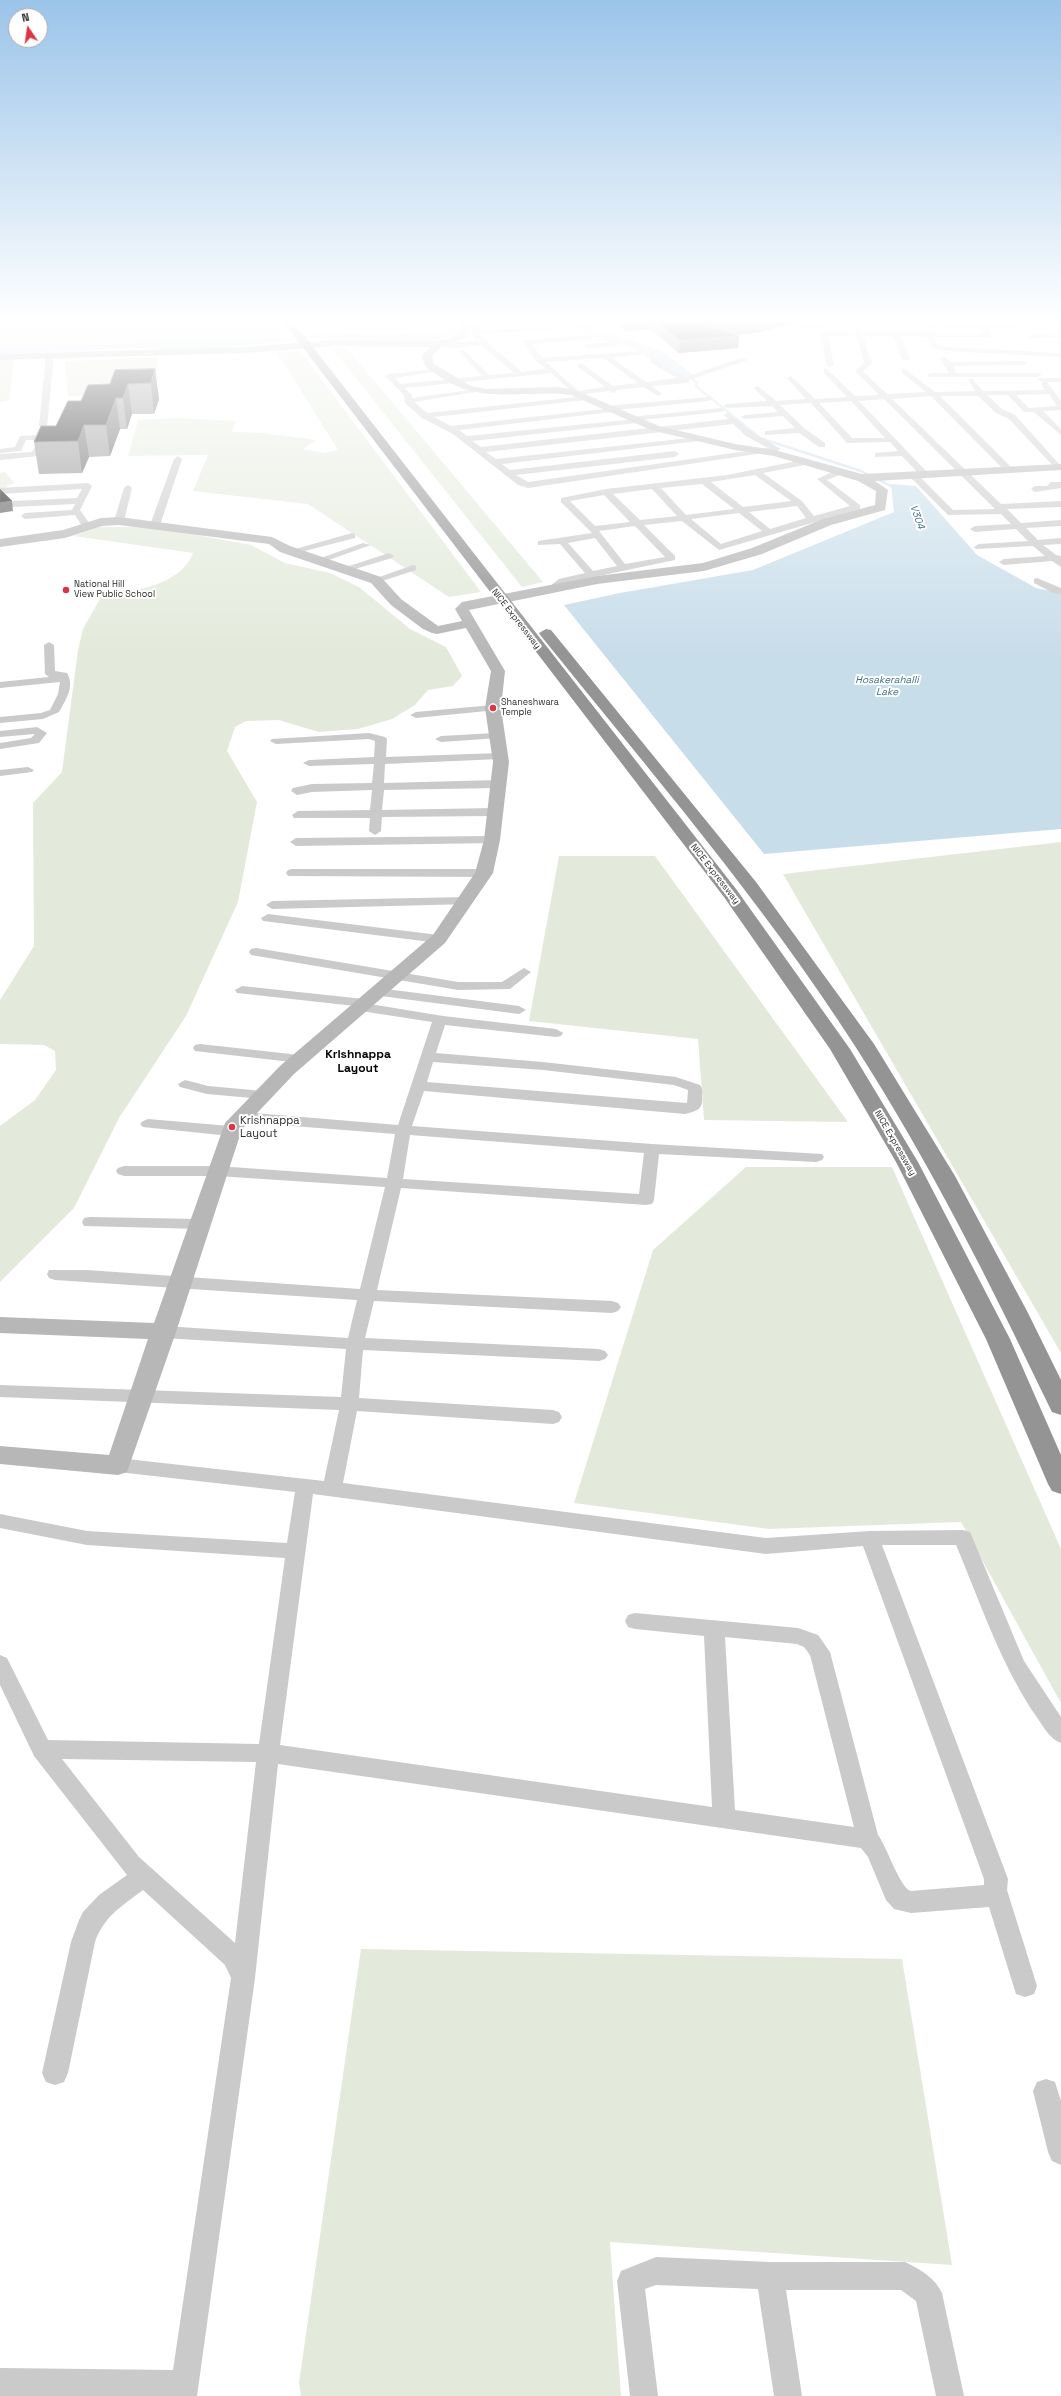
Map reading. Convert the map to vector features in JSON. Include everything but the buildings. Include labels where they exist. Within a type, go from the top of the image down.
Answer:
[{"type":"highway","name":"NICE Expressway","points":[[371,431],[491,586],[512,601],[752,890],[816,975],[864,1045],[935,1160],[1024,1329],[1061,1406]]},
{"type":"highway","points":[[387,431],[424,478]]},
{"type":"highway","name":"NICE Expressway","points":[[507,583],[512,601],[730,893],[840,1049],[907,1162],[998,1339],[1061,1484]]},
{"type":"street","points":[[454,431],[521,483],[537,485],[768,452],[777,449],[745,431]]},
{"type":"street","points":[[466,440],[543,431]]},
{"type":"street","points":[[479,450],[655,431]]},
{"type":"street","points":[[666,431],[735,447],[768,452],[839,472],[865,477],[1059,467]]},
{"type":"street","points":[[768,433],[792,431]]},
{"type":"street","points":[[802,431],[822,445]]},
{"type":"street","points":[[840,431],[850,441],[891,440]]},
{"type":"street","points":[[882,431],[903,453],[951,513],[1061,504]]},
{"type":"street","points":[[922,431],[1036,543],[1059,560]]},
{"type":"street","points":[[970,431],[1009,470]]},
{"type":"street","points":[[1025,431],[1059,467]]},
{"type":"street","points":[[0,451],[17,453],[37,453],[48,437],[23,438],[17,453]]},
{"type":"street","points":[[495,462],[699,439]]},
{"type":"street","points":[[501,440],[509,446]]},
{"type":"street","points":[[509,473],[735,447]]},
{"type":"street","points":[[0,457],[17,453]]},
{"type":"street","points":[[878,455],[903,453]]},
{"type":"street","points":[[155,525],[178,459]]},
{"type":"street","points":[[625,567],[595,532],[564,500],[606,492],[656,488],[704,481],[807,462]]},
{"type":"street","points":[[756,472],[799,503],[812,519]]},
{"type":"street","points":[[656,488],[684,518],[719,547],[857,507],[820,479],[839,472]]},
{"type":"street","points":[[118,1465],[164,1332],[230,1131],[263,1095],[300,1059],[439,939],[484,873],[492,840],[500,756],[495,736],[492,708],[498,671],[462,608],[555,586],[704,567],[757,551],[827,522],[881,507],[882,490],[865,477]]},
{"type":"street","points":[[704,481],[769,532]]},
{"type":"street","points":[[0,491],[89,484],[79,501],[76,512]]},
{"type":"street","points":[[1035,489],[1052,488],[1051,485],[1061,485]]},
{"type":"street","points":[[119,521],[128,488]]},
{"type":"street","points":[[555,586],[562,581],[590,573],[672,558],[606,492]]},
{"type":"street","points":[[13,504],[79,501]]},
{"type":"street","points":[[541,543],[562,541],[595,532],[637,524],[799,503]]},
{"type":"street","points":[[25,516],[76,512]]},
{"type":"street","points":[[76,512],[87,527]]},
{"type":"street","points":[[0,543],[65,534],[101,522],[119,521],[260,538],[272,541],[293,551],[376,580],[396,602],[428,626],[437,630],[470,623]]},
{"type":"street","points":[[975,530],[1061,522]]},
{"type":"street","points":[[293,551],[352,536]]},
{"type":"street","points":[[562,541],[590,573]]},
{"type":"street","points":[[979,547],[1061,541]]},
{"type":"street","points":[[320,560],[366,545]]},
{"type":"street","points":[[345,569],[389,556]]},
{"type":"street","points":[[1004,562],[1059,560]]},
{"type":"street","points":[[376,580],[413,568]]},
{"type":"street","points":[[1037,581],[1056,591],[1061,591]]},
{"type":"street","points":[[0,720],[43,716],[54,712],[66,686],[65,679],[62,675],[50,674],[49,645]]},
{"type":"street","points":[[0,685],[65,679]]},
{"type":"street","points":[[416,715],[492,708]]},
{"type":"street","points":[[0,734],[36,730],[41,733],[35,741],[0,746]]},
{"type":"street","points":[[276,741],[373,736],[381,739],[381,762],[377,787],[375,831]]},
{"type":"street","points":[[441,739],[495,736]]},
{"type":"street","points":[[309,763],[381,762],[500,756]]},
{"type":"street","points":[[0,773],[28,770]]},
{"type":"street","points":[[297,791],[312,788],[498,784]]},
{"type":"street","points":[[298,814],[495,812]]},
{"type":"street","points":[[296,842],[492,840]]},
{"type":"street","points":[[292,873],[484,873]]},
{"type":"street","points":[[439,939],[270,912],[466,901]]},
{"type":"street","points":[[256,952],[398,974],[444,985],[505,986],[524,972]]},
{"type":"street","points":[[242,990],[362,1005],[440,1020],[556,1033]]},
{"type":"street","points":[[378,992],[519,1010]]},
{"type":"street","points":[[332,1489],[349,1404],[355,1344],[394,1184],[404,1128],[440,1020]]},
{"type":"street","points":[[200,1048],[300,1059]]},
{"type":"street","points":[[419,1086],[685,1109],[695,1106],[695,1088],[676,1081],[544,1066],[428,1057]]},
{"type":"street","points":[[185,1084],[207,1090],[263,1095]]},
{"type":"street","points":[[242,1117],[404,1128],[652,1149],[816,1157]]},
{"type":"street","points":[[148,1124],[230,1131]]},
{"type":"street","points":[[124,1171],[217,1171],[646,1200],[652,1149]]},
{"type":"street","points":[[90,1222],[200,1224]]},
{"type":"street","points":[[55,1274],[145,1278],[179,1283],[367,1295],[612,1307]]},
{"type":"street","points":[[0,1325],[164,1332],[355,1344],[599,1355]]},
{"type":"street","points":[[0,1391],[142,1395],[349,1404],[553,1417]]},
{"type":"street","points":[[0,1455],[118,1465],[332,1489],[766,1546],[870,1538],[963,1537],[1015,1664],[1033,1695],[1061,1734]]},
{"type":"street","points":[[0,2382],[184,2390],[244,1978],[268,1753],[306,1486]]},
{"type":"street","points":[[0,1521],[87,1538],[297,1551]]},
{"type":"street","points":[[870,1538],[996,1879],[995,1890],[1025,1986]]},
{"type":"street","points":[[636,1621],[798,1636],[811,1641],[820,1652],[868,1839],[877,1851],[894,1893],[902,1900],[911,1902],[988,1897],[995,1890]]},
{"type":"street","points":[[714,1628],[724,1818]]},
{"type":"street","points":[[0,1664],[42,1749],[131,1864],[233,1957],[244,1978]]},
{"type":"street","points":[[42,1749],[268,1753],[868,1839]]},
{"type":"street","points":[[55,2072],[83,1942],[91,1920],[107,1903],[144,1875]]},
{"type":"street","points":[[1046,2091],[1061,2152]]},
{"type":"street","points":[[644,2396],[632,2281],[656,2271],[770,2276],[905,2276],[928,2293],[950,2396]]},
{"type":"street","points":[[770,2276],[788,2396]]},
{"type":"green space","points":[[135,431],[232,431],[231,432],[262,433],[316,440],[303,449],[324,453],[338,450],[326,431],[360,431],[481,592],[449,597],[308,504],[193,491],[208,455],[128,456]]},
{"type":"green space","points":[[398,431],[416,431],[543,582],[522,587]]},
{"type":"green space","points":[[5,472],[14,483],[7,486],[6,490],[0,491],[0,473]]},
{"type":"green space","points":[[98,527],[153,527],[251,545],[285,563],[330,573],[359,587],[410,629],[446,647],[462,676],[453,686],[428,690],[415,705],[392,719],[358,729],[319,732],[279,720],[246,721],[235,727],[227,751],[257,802],[238,902],[186,1016],[119,1118],[74,1208],[0,1282],[0,1126],[35,1100],[56,1070],[55,1051],[44,1045],[0,1044],[0,1000],[34,946],[33,803],[62,772],[78,650],[83,629],[101,597],[141,589],[167,580],[178,573],[187,564],[193,553],[74,536]]},
{"type":"green space","points":[[1061,842],[1061,1353],[783,874]]},
{"type":"green space","points":[[559,856],[655,856],[848,1122],[704,1120],[698,1039],[529,1021]]},
{"type":"green space","points":[[746,1167],[892,1167],[1061,1549],[1061,1703],[961,1522],[769,1529],[574,1503],[653,1250]]},
{"type":"green space","points":[[361,1949],[902,1959],[952,2265],[610,2242],[621,2396],[301,2396],[299,2383]]},
{"type":"water","name":"Hosakerahalli Lake","points":[[891,484],[916,486],[977,555],[1036,588],[1061,593],[1061,829],[764,854],[564,605],[620,593],[753,570],[894,512]]},
{"type":"waterway","name":"V304","points":[[751,431],[760,438],[861,471],[895,488]]},
{"type":"place","name":"National Hill View Public School","points":[[66,590]]},
{"type":"place","name":"Shaneshwara Temple","points":[[493,708]]},
{"type":"place","name":"Krishnappa Layout","points":[[232,1127]]},
{"type":"district","name":"Krishnappa Layout","points":[[358,1062]]}]
